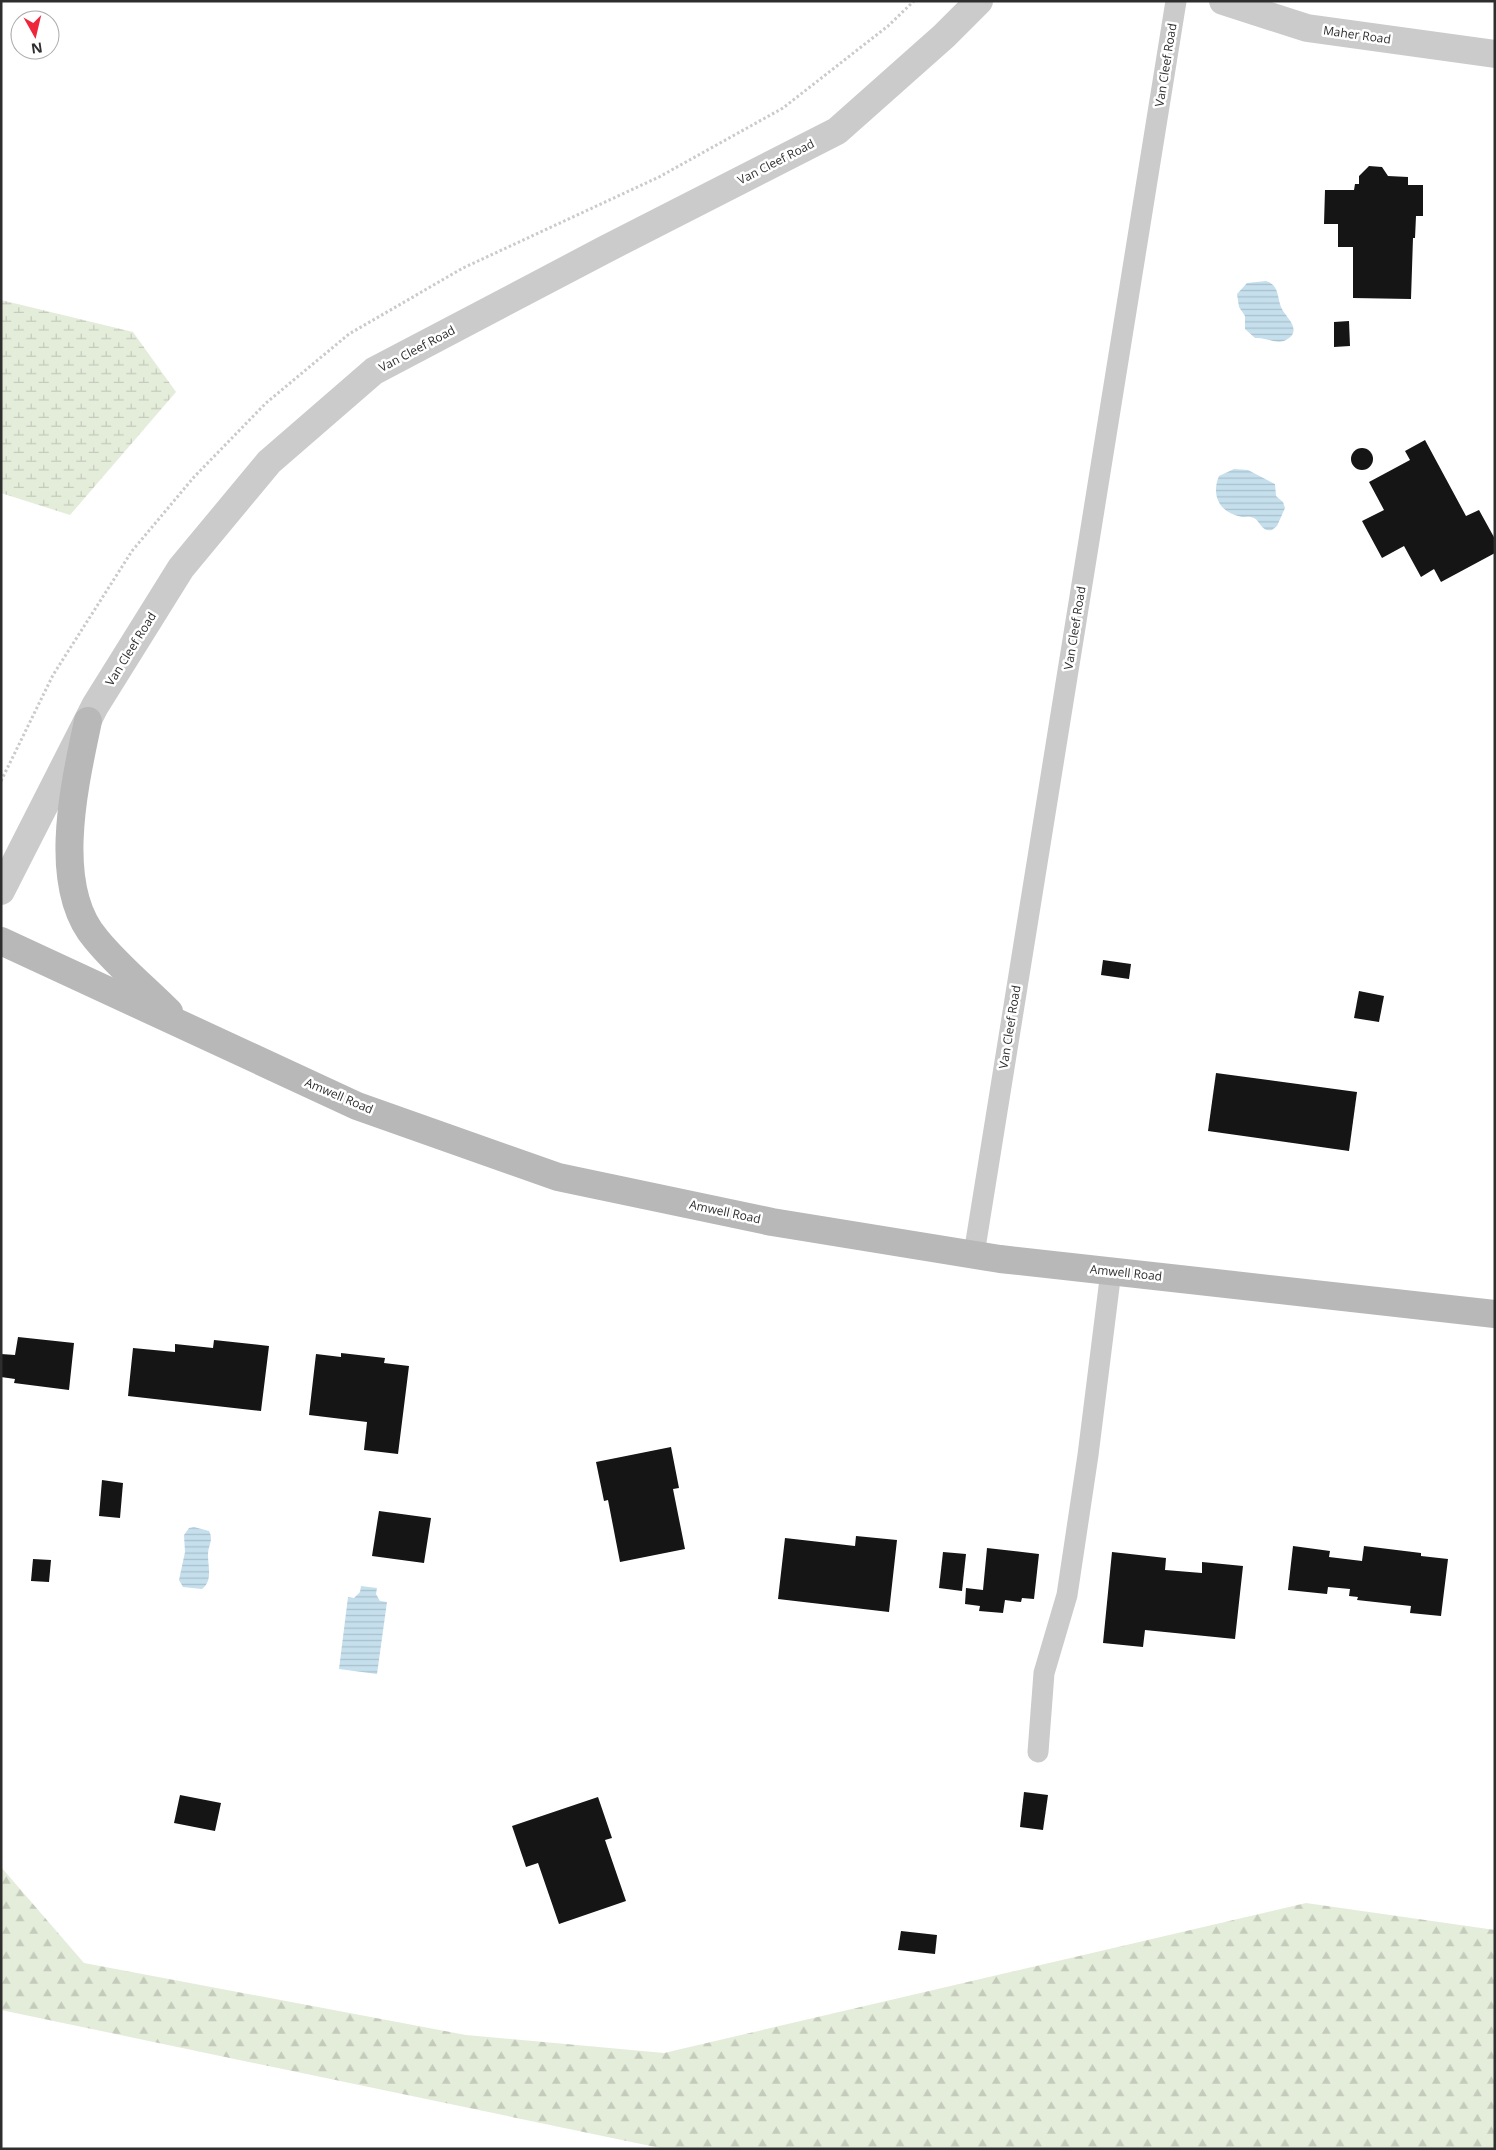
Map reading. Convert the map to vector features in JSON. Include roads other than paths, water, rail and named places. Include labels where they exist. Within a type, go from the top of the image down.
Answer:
[{"type":"main road","points":[[88,721],[72,804],[71,868],[75,898],[81,915],[95,939],[182,1025]]},
{"type":"main road","name":"Amwell Road","points":[[1,941],[356,1106],[558,1177],[772,1222],[974,1254],[1495,1314]]},
{"type":"street","name":"Van Cleef Road","points":[[1,891],[88,721],[181,568],[268,462],[374,371],[604,250],[836,132],[944,36],[979,1]]},
{"type":"street","name":"Maher Road","points":[[1223,1],[1307,28],[1495,54]]},
{"type":"lane","name":"Van Cleef Road","points":[[974,1254],[1176,1]]},
{"type":"lane","points":[[1038,1752],[1044,1673],[1067,1595],[1088,1455],[1111,1271]]},
{"type":"water","points":[[1266,281],[1273,285],[1277,291],[1281,307],[1292,324],[1293,332],[1291,336],[1283,341],[1255,338],[1245,329],[1245,316],[1239,307],[1237,294],[1247,283]]},
{"type":"water","points":[[1234,469],[1248,470],[1275,484],[1276,496],[1283,502],[1285,508],[1277,526],[1272,530],[1263,528],[1254,518],[1242,517],[1228,512],[1219,502],[1216,490],[1219,476]]},
{"type":"water","points":[[194,1527],[209,1531],[211,1537],[208,1551],[209,1578],[202,1589],[183,1587],[179,1580],[185,1552],[184,1535],[189,1528]]},
{"type":"water","points":[[361,1586],[377,1588],[376,1594],[380,1601],[387,1602],[377,1674],[339,1669],[348,1597],[354,1598],[360,1592]]}]
